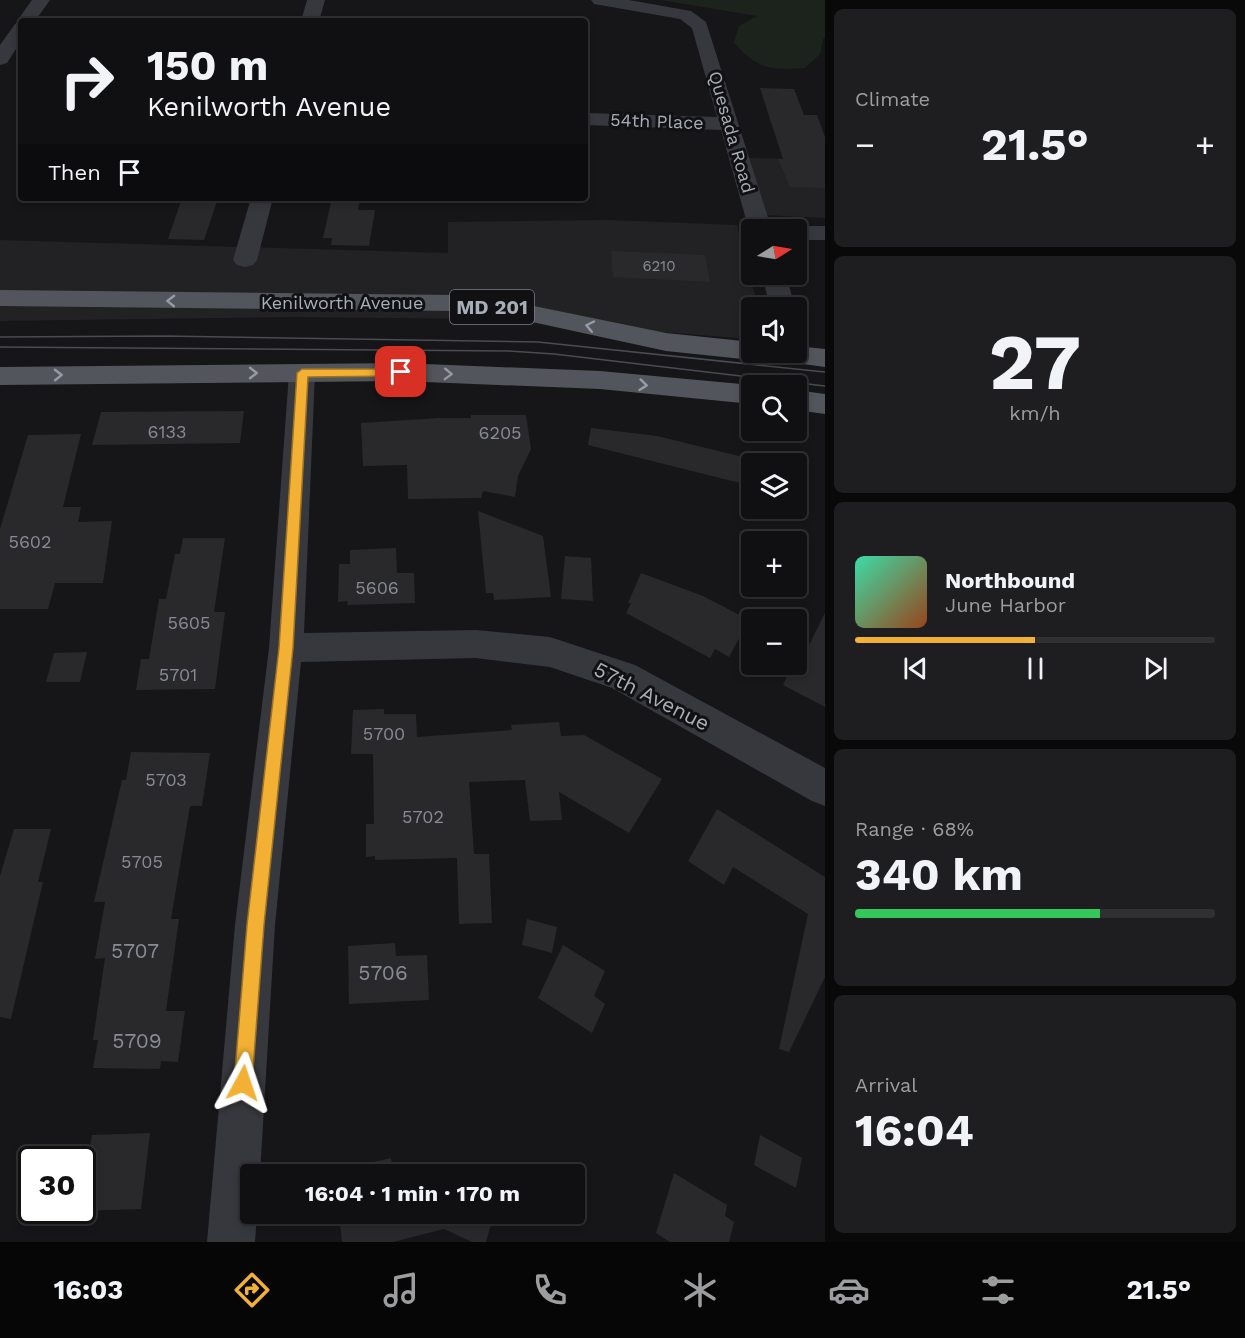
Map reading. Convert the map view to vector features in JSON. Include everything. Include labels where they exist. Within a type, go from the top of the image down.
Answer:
[{"type":"main road","name":"Kenilworth Avenue","points":[[0,298],[453,303],[504,308],[666,342],[741,350]]},
{"type":"main road","points":[[807,356],[825,358]]},
{"type":"main road","points":[[0,376],[302,373],[497,375],[600,380],[741,394]]},
{"type":"main road","points":[[807,402],[825,404]]},
{"type":"street","points":[[28,18],[40,0]]},
{"type":"street","points":[[311,18],[316,0]]},
{"type":"street","name":"Quesada Road","points":[[600,0],[685,15],[694,20],[704,33],[758,219]]},
{"type":"street","points":[[0,59],[18,32]]},
{"type":"street","name":"54th Place","points":[[588,119],[729,124]]},
{"type":"street","points":[[245,260],[261,201]]},
{"type":"street","points":[[807,232],[825,233]]},
{"type":"street","points":[[231,1242],[255,925],[286,648],[302,373]]},
{"type":"street","name":"57th Avenue","points":[[286,648],[476,644],[550,652],[623,676],[825,788]]},
{"type":"shaded area","points":[[661,0],[825,0],[825,38],[820,54],[805,68],[774,68],[751,59],[734,43],[739,26],[757,16]]},
{"type":"shaded area","points":[[745,158],[825,159],[825,218],[760,215]]},
{"type":"shaded area","points":[[608,220],[737,225],[741,241],[741,285],[752,285],[755,297],[741,297],[741,338],[491,319],[292,317],[0,321],[0,240],[448,253],[448,222]]},
{"type":"building","points":[[760,88],[794,89],[804,115],[817,115],[825,137],[825,188],[790,187],[778,159],[783,159]]},
{"type":"building","points":[[181,201],[217,201],[204,240],[168,239]]},
{"type":"building","points":[[331,201],[360,201],[358,210],[375,210],[369,246],[331,245],[332,238],[323,238]]},
{"type":"building","points":[[611,251],[705,255],[710,282],[613,277]]},
{"type":"building","points":[[244,411],[240,443],[92,445],[101,412]]},
{"type":"building","points":[[471,415],[526,415],[531,449],[518,476],[515,497],[483,491],[481,498],[408,499],[407,465],[363,466],[361,423],[471,418]]},
{"type":"building","points":[[591,428],[657,436],[741,457],[741,483],[588,445]]},
{"type":"building","points":[[81,434],[63,507],[81,507],[78,522],[112,521],[103,583],[55,583],[48,609],[0,609],[0,529],[28,435]]},
{"type":"building","points":[[478,511],[543,536],[551,597],[494,600],[493,593],[486,593]]},
{"type":"building","points":[[183,538],[225,538],[214,612],[225,612],[215,689],[136,690],[141,659],[149,659],[159,599],[166,599],[175,554],[180,554]]},
{"type":"building","points":[[396,548],[397,573],[414,573],[415,603],[347,605],[348,601],[338,602],[339,564],[350,564],[350,550]]},
{"type":"building","points":[[565,556],[591,558],[593,601],[561,599]]},
{"type":"building","points":[[641,573],[703,596],[741,616],[741,635],[729,657],[715,649],[710,658],[626,613],[631,603],[628,603]]},
{"type":"building","points":[[825,613],[825,707],[783,685],[788,675],[807,675],[807,649]]},
{"type":"building","points":[[87,652],[80,682],[46,682],[54,653]]},
{"type":"building","points":[[384,709],[384,714],[416,714],[417,737],[512,730],[511,725],[559,722],[561,736],[584,735],[662,779],[629,833],[559,792],[562,820],[530,821],[525,780],[469,782],[474,854],[489,854],[492,923],[459,924],[457,858],[375,860],[375,856],[366,857],[366,824],[374,824],[373,754],[351,754],[353,710]]},
{"type":"building","points":[[131,752],[210,753],[202,806],[190,806],[171,919],[179,919],[166,1011],[185,1011],[178,1062],[161,1061],[160,1069],[93,1068],[98,1040],[93,1040],[105,958],[95,959],[105,902],[94,902],[122,780],[126,780]]},
{"type":"building","points":[[717,809],[825,877],[825,977],[789,1052],[779,1049],[808,914],[733,867],[724,885],[688,861]]},
{"type":"building","points":[[14,829],[51,829],[38,882],[43,882],[11,1019],[0,1017],[0,876]]},
{"type":"building","points":[[527,919],[557,927],[552,953],[522,945]]},
{"type":"building","points":[[395,943],[396,956],[427,955],[429,1000],[349,1004],[348,946]]},
{"type":"building","points":[[563,945],[605,971],[594,996],[605,1004],[592,1033],[538,998]]},
{"type":"building","points":[[150,1133],[141,1209],[96,1210],[96,1146],[90,1146],[92,1135]]},
{"type":"building","points":[[760,1135],[802,1158],[796,1188],[754,1165]]},
{"type":"building","points":[[391,1158],[392,1164],[365,1164]]},
{"type":"building","points":[[674,1173],[727,1205],[725,1216],[734,1222],[729,1242],[670,1242],[656,1233]]},
{"type":"building","points":[[340,1224],[491,1224],[486,1242],[472,1242],[444,1229],[393,1242],[342,1242]]},
{"type":"tram line","points":[[0,337],[165,336],[538,342],[825,372]]},
{"type":"tram line","points":[[0,347],[509,351],[554,354],[825,386]]},
{"type":"route","points":[[243,1083],[255,925],[286,648],[302,373],[401,372]]}]
